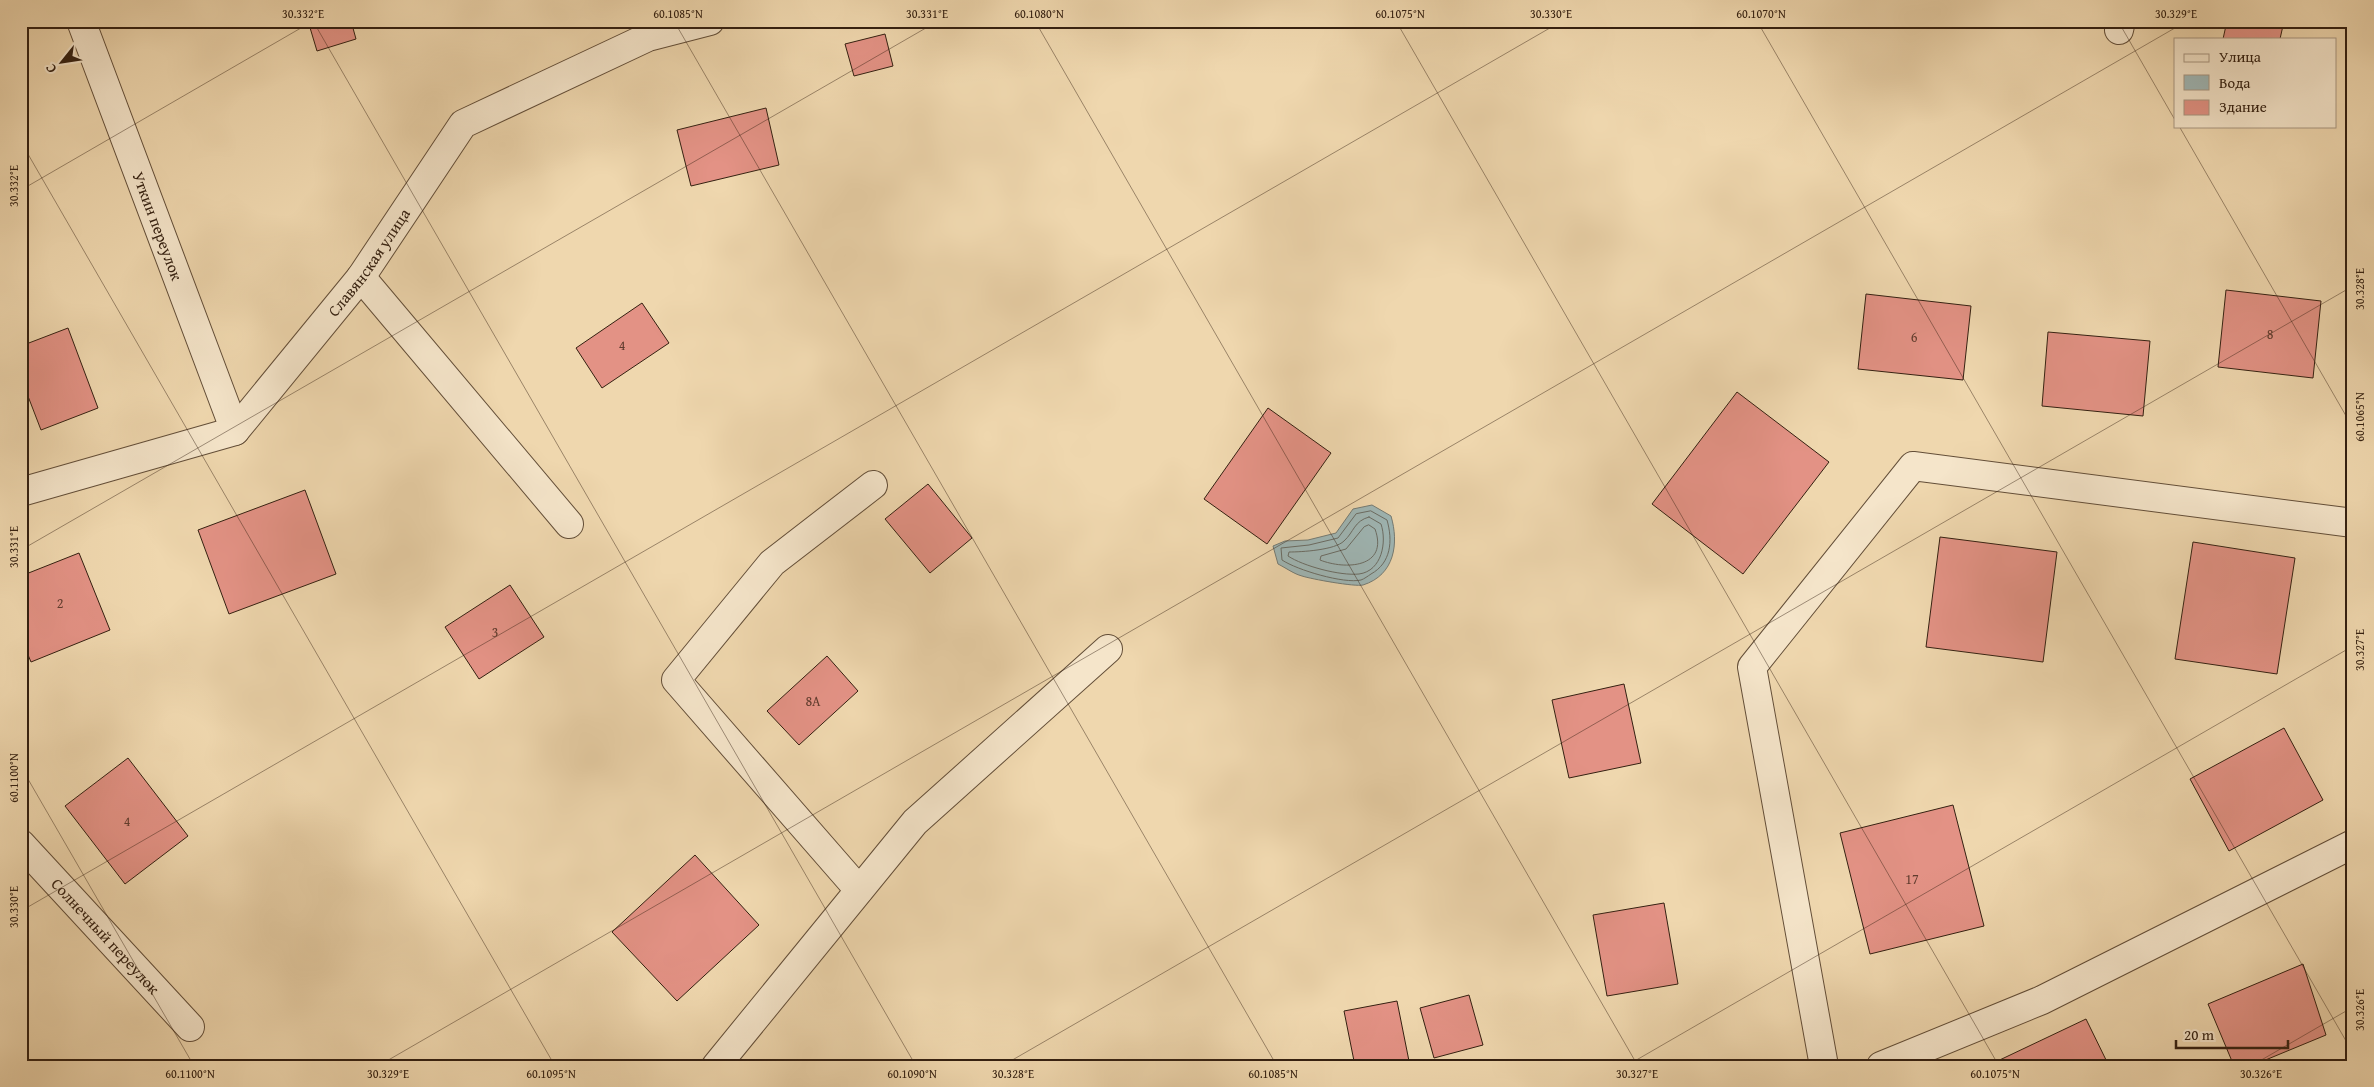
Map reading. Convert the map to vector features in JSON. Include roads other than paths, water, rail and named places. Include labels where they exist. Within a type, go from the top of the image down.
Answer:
[{"type":"street","name":"Уткин переулок","points":[[81,21],[235,431]]},
{"type":"street","name":"Славянская улица","points":[[235,431],[361,277],[463,124],[648,37],[710,21]]},
{"type":"street","points":[[361,277],[569,524]]},
{"type":"street","points":[[21,492],[235,431]]},
{"type":"street","points":[[1824,1066],[1752,667],[1913,466],[2353,523]]},
{"type":"street","points":[[859,890],[676,680],[772,563],[873,485]]},
{"type":"street","points":[[716,1066],[914,822],[1108,649]]},
{"type":"street","name":"Солнечный переулок","points":[[21,844],[190,1027]]},
{"type":"street","points":[[1881,1066],[2042,1000],[2353,844]]},
{"type":"water","points":[[1372,505],[1391,516],[1394,537],[1392,557],[1388,566],[1374,580],[1358,585],[1314,579],[1299,575],[1278,564],[1273,546],[1285,541],[1308,540],[1336,533],[1353,509]]}]
